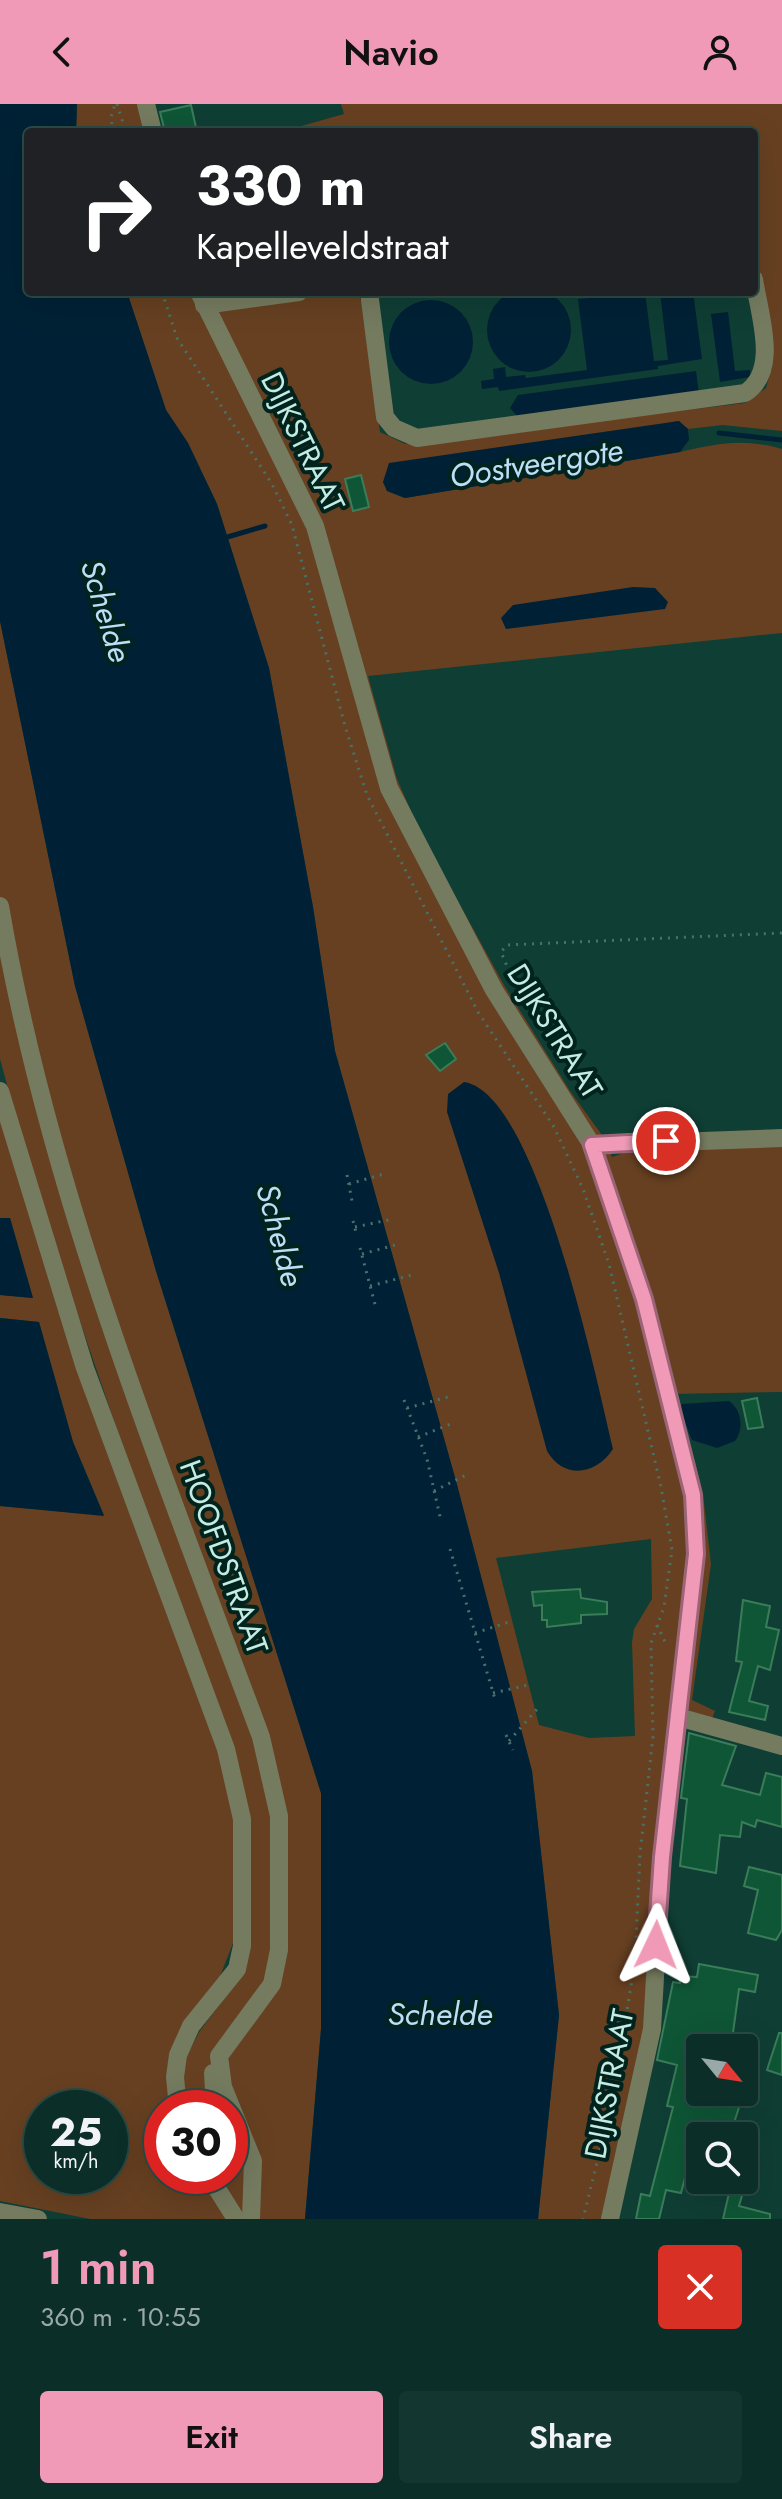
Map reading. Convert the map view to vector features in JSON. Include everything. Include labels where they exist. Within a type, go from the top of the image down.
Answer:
[{"type":"street","points":[[146,104],[152,128]]},
{"type":"street","points":[[201,298],[234,296]]},
{"type":"street","points":[[370,296],[385,417],[394,428],[417,438],[745,393],[759,384],[766,367],[756,296]]},
{"type":"street","name":"DIJKSTRAAT","points":[[201,298],[315,526],[389,788],[494,990],[592,1145],[644,1299],[693,1495],[696,1554],[658,1901],[652,2029],[610,2219]]},
{"type":"street","name":"HOOFDSTRAAT","points":[[0,906],[25,1043],[89,1262],[261,1737],[272,1776],[279,1816],[279,1950],[272,1984],[219,2056]]},
{"type":"street","points":[[0,1091],[80,1354],[226,1749],[238,1796],[242,1819],[242,1946],[237,1969],[191,2026],[178,2055],[176,2090]]},
{"type":"street","points":[[592,1145],[782,1138]]},
{"type":"street","points":[[678,1717],[782,1746]]},
{"type":"street","points":[[213,2090],[212,2078],[219,2056]]},
{"type":"street","points":[[219,2056],[223,2087],[253,2161],[251,2219]]},
{"type":"street","points":[[222,2195],[236,2219]]},
{"type":"street","points":[[0,2212],[38,2219]]},
{"type":"path","points":[[112,128],[111,117],[116,104]]},
{"type":"path","points":[[116,104],[125,128]]},
{"type":"path","points":[[163,296],[177,338],[272,484],[292,525],[345,726],[367,795],[478,1012],[554,1127],[583,1189],[609,1264],[661,1487],[672,1550],[664,1607],[651,1643],[653,1737],[640,1854],[635,1961],[615,2084],[583,2219]]},
{"type":"path","points":[[525,1006],[503,964],[501,952],[507,945],[782,933]]},
{"type":"path","points":[[349,1184],[384,1174]]},
{"type":"path","points":[[347,1175],[353,1206]]},
{"type":"path","points":[[355,1227],[393,1219]]},
{"type":"path","points":[[353,1221],[357,1236]]},
{"type":"path","points":[[362,1254],[399,1244]]},
{"type":"path","points":[[360,1248],[376,1308]]},
{"type":"path","points":[[370,1286],[412,1275]]},
{"type":"path","points":[[407,1408],[448,1397]]},
{"type":"path","points":[[404,1400],[418,1437],[441,1521]]},
{"type":"path","points":[[418,1437],[453,1423]]},
{"type":"path","points":[[434,1491],[466,1475]]},
{"type":"path","points":[[450,1549],[495,1699]]},
{"type":"path","points":[[475,1633],[512,1621]]},
{"type":"path","points":[[493,1693],[528,1685]]},
{"type":"path","points":[[509,1741],[538,1708]]},
{"type":"path","points":[[506,1735],[513,1750]]},
{"type":"shaded area","points":[[77,104],[146,104],[152,128],[76,128]]},
{"type":"shaded area","points":[[341,104],[782,104],[782,431],[723,425],[688,429],[678,421],[383,481],[387,491],[405,498],[719,444],[742,443],[782,449],[782,633],[368,676],[397,779],[420,832],[504,985],[570,1091],[607,1142],[612,1157],[632,1150],[782,1146],[782,1392],[669,1394],[686,1462],[695,1462],[703,1494],[711,1564],[692,1700],[715,1711],[711,1721],[690,1712],[683,1702],[651,1998],[606,2219],[538,2219],[559,2015],[532,1771],[456,1481],[335,1051],[313,907],[269,668],[217,504],[188,443],[166,410],[128,296],[359,296],[363,305],[380,432],[405,444],[745,403],[766,388],[772,366],[769,325],[758,271],[758,128],[294,128],[344,114]],"holes":[[[651,1539],[652,1599],[634,1629],[635,1736],[589,1738],[539,1725],[496,1558]]]},
{"type":"shaded area","points":[[0,621],[75,986],[156,1271],[321,1793],[321,2029],[305,2219],[241,2219],[226,2194],[248,2194],[248,2090],[184,2090],[186,2058],[199,2032],[244,1973],[250,1820],[38,1198],[0,1059]]},
{"type":"shaded area","points":[[0,1091],[219,1750],[234,1819],[233,1943],[219,1979],[186,2022],[177,2090],[144,2090],[144,2194],[214,2194],[229,2219],[90,2219],[0,2201],[0,1506],[104,1515],[73,1442],[39,1322],[0,1318],[0,1295],[33,1298],[10,1218],[0,1218]]},
{"type":"water","name":"Schelde","points":[[0,104],[77,104],[76,128],[24,128],[24,296],[128,296],[166,410],[188,443],[217,504],[269,668],[313,907],[335,1051],[456,1481],[532,1771],[559,2015],[538,2219],[305,2219],[321,2029],[321,1793],[156,1271],[75,986],[0,621]]},
{"type":"water","points":[[505,296],[553,296],[564,307],[570,322],[570,338],[564,353],[552,365],[537,371],[521,371],[506,365],[494,353],[488,338],[490,314]]},
{"type":"water","points":[[645,296],[654,361],[668,360],[660,296],[694,296],[702,359],[658,366],[658,369],[499,391],[498,387],[482,389],[481,381],[494,379],[493,369],[505,367],[506,377],[525,375],[526,378],[587,370],[578,299]]},
{"type":"water","points":[[431,300],[447,303],[461,312],[470,326],[473,342],[470,358],[461,372],[447,381],[431,384],[415,381],[401,372],[392,358],[389,342],[392,326],[401,312],[415,303]]},
{"type":"water","points":[[728,312],[735,371],[750,370],[750,377],[720,382],[711,314]]},
{"type":"water","points":[[696,371],[699,393],[517,416],[510,408],[518,395]]},
{"type":"water","points":[[679,421],[688,429],[689,440],[680,452],[405,498],[387,491],[383,482],[389,463]]},
{"type":"water","points":[[633,587],[655,588],[668,602],[665,609],[506,629],[501,618],[513,605]]},
{"type":"water","points":[[464,1082],[491,1098],[516,1134],[539,1185],[560,1244],[613,1449],[606,1458],[589,1469],[580,1471],[562,1467],[547,1451],[499,1273],[447,1112],[448,1094]]},
{"type":"water","points":[[0,1218],[10,1218],[33,1298],[0,1295]]},
{"type":"water","points":[[0,1318],[39,1322],[73,1442],[104,1516],[0,1506]]},
{"type":"water","points":[[729,1401],[737,1409],[740,1420],[740,1431],[735,1441],[717,1448],[692,1440],[680,1410],[682,1404]]},
{"type":"building","points":[[191,105],[196,128],[164,128],[160,112]]},
{"type":"building","points":[[361,475],[369,507],[353,511],[345,479]]},
{"type":"building","points":[[445,1043],[456,1059],[440,1071],[426,1055]]},
{"type":"building","points":[[757,1398],[763,1427],[748,1429],[742,1401]]},
{"type":"building","points":[[580,1589],[581,1598],[607,1602],[607,1614],[581,1615],[581,1623],[547,1627],[547,1620],[542,1620],[542,1605],[534,1606],[532,1592]]},
{"type":"building","points":[[743,1600],[770,1606],[766,1627],[779,1630],[770,1670],[758,1666],[749,1701],[768,1706],[765,1720],[729,1712],[742,1662],[736,1661]]},
{"type":"building","points":[[689,1733],[736,1746],[722,1785],[760,1795],[766,1773],[782,1777],[782,1827],[757,1820],[755,1827],[742,1822],[740,1837],[720,1835],[716,1873],[680,1866],[687,1799],[681,1798]]},
{"type":"building","points":[[749,1867],[782,1875],[782,1930],[776,1940],[748,1933],[758,1890],[744,1886]]},
{"type":"building","points":[[699,1964],[758,1975],[755,1992],[739,1989],[733,2034],[686,2034],[686,2106],[739,2106],[734,2122],[686,2122],[686,2174],[681,2193],[666,2190],[659,2219],[636,2219],[641,2194],[650,2196],[673,2107],[667,2106],[677,2065],[657,2060],[673,1982],[680,1983],[680,1976],[697,1977]]},
{"type":"building","points":[[779,2033],[782,2033],[782,2075],[767,2070]]},
{"type":"building","points":[[729,2194],[742,2194],[739,2206],[770,2214],[770,2219],[723,2219]]},
{"type":"waterway","name":"Oostveergote","points":[[719,433],[782,440]]},
{"type":"waterway","name":"Oostveergote","points":[[224,538],[265,526]]},
{"type":"route","points":[[656,1945],[662,1857],[696,1532],[693,1495],[644,1299],[617,1211],[592,1145],[666,1141]]}]
